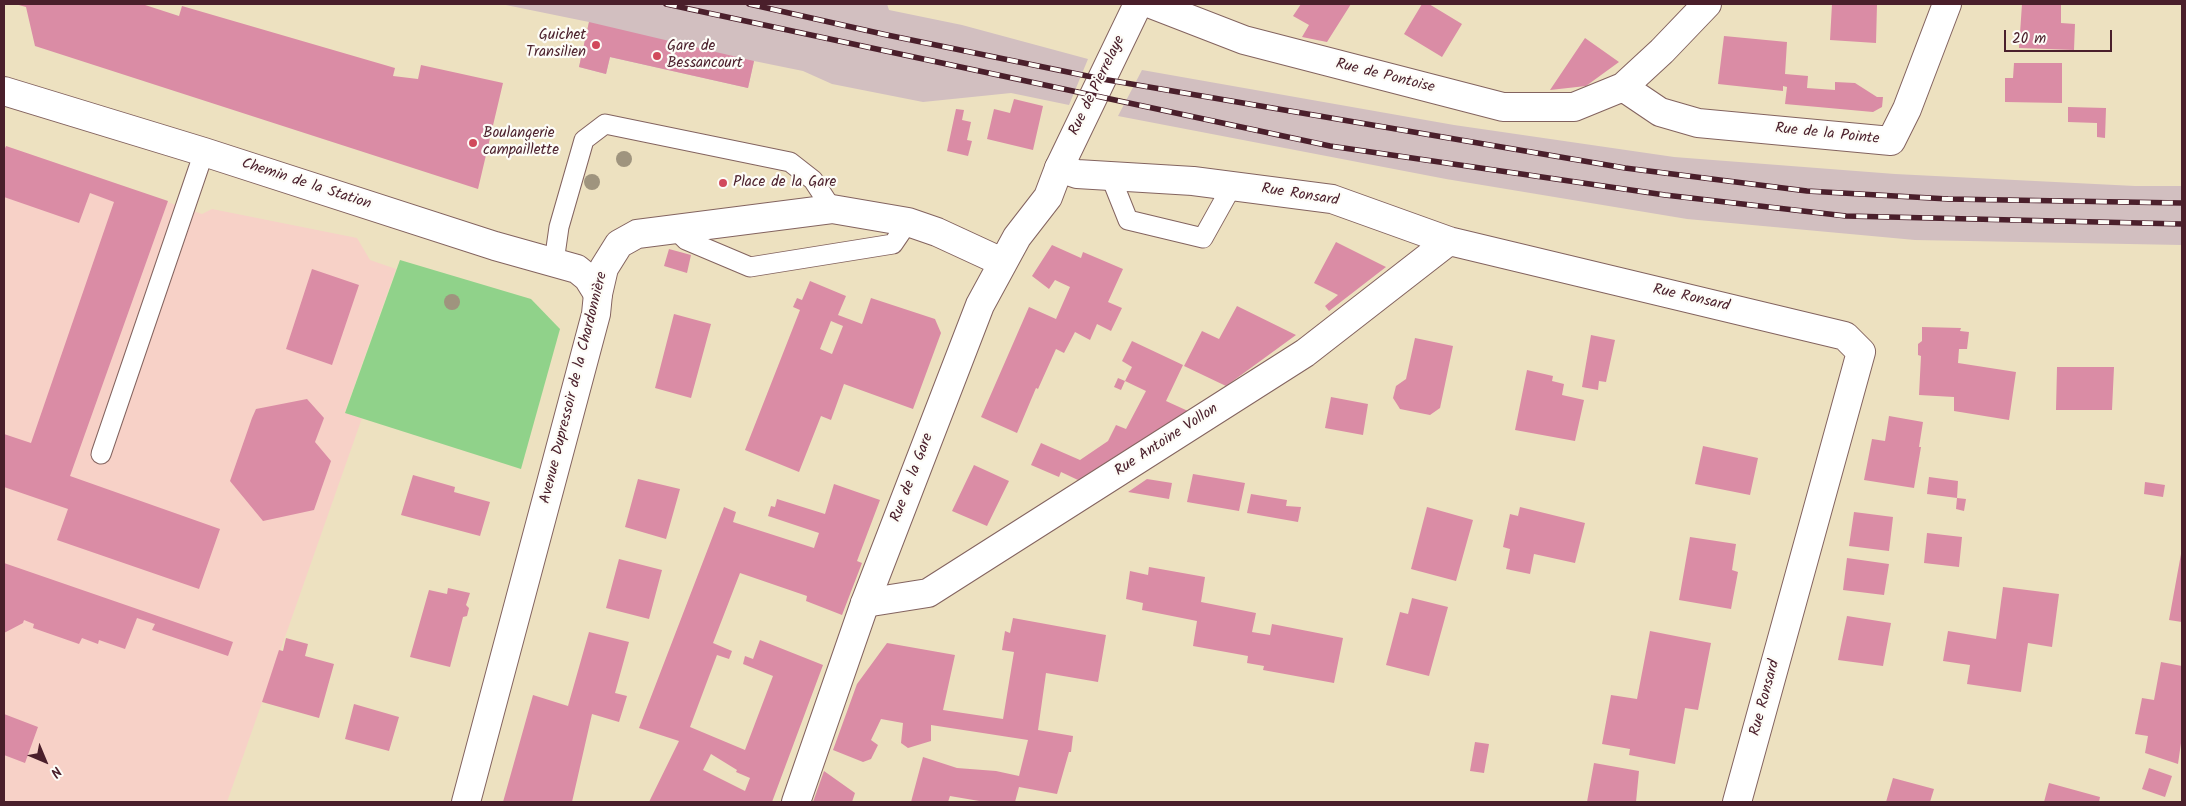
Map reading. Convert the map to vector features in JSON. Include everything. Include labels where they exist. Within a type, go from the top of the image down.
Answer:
[{"type":"street","name":"Rue de Pierrelaye","points":[[1059,168],[1138,4]]},
{"type":"street","name":"Rue de Pontoise","points":[[1151,4],[1244,40],[1503,107],[1574,107],[1623,87]]},
{"type":"street","points":[[1623,87],[1662,51],[1707,4]]},
{"type":"street","name":"Rue de la Pointe","points":[[1623,87],[1660,112],[1698,122],[1891,141],[1907,110],[1947,4]]},
{"type":"street","name":"Chemin de la Station","points":[[4,91],[204,152],[495,246],[577,269],[588,278],[598,294]]},
{"type":"street","name":"Rue Ronsard","points":[[1059,168],[1077,174],[1193,180],[1332,198],[1449,241],[1845,336],[1861,352],[1738,802]]},
{"type":"street","name":"Rue de la Gare","points":[[796,802],[865,603],[980,305],[1017,237],[1048,197],[1059,168]]},
{"type":"street","name":"Avenue Dupressoir de la Chardonnière","points":[[466,802],[596,314],[604,268],[619,244],[636,234],[832,209],[908,222],[937,232],[1002,262]]},
{"type":"street","name":"Rue Antoine Vollon","points":[[865,603],[928,593],[1305,353],[1449,241]]},
{"type":"lane","points":[[554,262],[559,227],[584,140],[605,124],[790,162],[813,180],[832,209]]},
{"type":"lane","points":[[101,454],[204,152]]},
{"type":"lane","points":[[1110,175],[1128,220],[1203,238],[1232,186]]},
{"type":"lane","points":[[675,229],[686,240],[750,267],[893,244],[908,222]]},
{"type":"shaded area","points":[[501,4],[887,4],[889,10],[962,25],[1088,59],[1069,105],[1011,93],[923,102],[832,84],[803,71],[754,61],[748,88],[610,57],[606,74],[579,67],[589,22]]},
{"type":"shaded area","points":[[1142,70],[1454,125],[1674,157],[1895,174],[2135,186],[2182,186],[2182,245],[1915,240],[1687,219],[1446,179],[1118,116]]},
{"type":"shaded area","points":[[6,146],[202,214],[212,209],[357,238],[370,260],[396,269],[345,412],[362,418],[227,802],[4,802],[4,151]]},
{"type":"green space","points":[[400,260],[531,299],[560,329],[521,469],[345,413]]},
{"type":"building","points":[[15,4],[142,4],[179,16],[182,6],[395,68],[393,76],[418,79],[421,65],[503,83],[478,189],[35,46],[26,7]]},
{"type":"building","points":[[1301,4],[1351,4],[1327,42],[1302,37],[1309,25],[1293,16]]},
{"type":"building","points":[[1422,4],[1429,4],[1462,24],[1442,57],[1404,34]]},
{"type":"building","points":[[1832,4],[1877,4],[1876,43],[1830,40]]},
{"type":"building","points":[[2022,4],[2061,5],[2061,23],[2075,24],[2074,50],[2019,48]]},
{"type":"building","name":"Gare de Bessancourt","points":[[589,22],[754,61],[748,88],[610,57],[606,74],[579,67]]},
{"type":"building","points":[[1724,36],[1787,42],[1785,74],[1808,76],[1807,88],[1835,90],[1835,82],[1855,83],[1877,97],[1883,97],[1882,107],[1873,112],[1785,104],[1787,87],[1783,86],[1783,91],[1718,84]]},
{"type":"building","points":[[1585,38],[1619,62],[1586,86],[1550,90]]},
{"type":"building","points":[[2014,63],[2062,63],[2062,103],[2005,102],[2005,78],[2013,78]]},
{"type":"building","points":[[1014,99],[1043,106],[1033,150],[987,139],[994,109],[1010,113]]},
{"type":"building","points":[[2068,107],[2106,108],[2105,138],[2097,137],[2097,123],[2068,122]]},
{"type":"building","points":[[956,109],[964,110],[962,120],[971,122],[967,140],[972,141],[968,156],[947,151]]},
{"type":"building","points":[[6,146],[168,201],[70,476],[220,529],[199,589],[57,540],[68,509],[4,487],[4,434],[31,443],[114,202],[90,193],[79,223],[4,197],[4,151]]},
{"type":"building","points":[[1336,242],[1386,267],[1329,311],[1325,306],[1338,295],[1314,283]]},
{"type":"building","points":[[1052,245],[1081,258],[1083,252],[1123,269],[1108,302],[1122,308],[1111,331],[1097,324],[1090,340],[1075,332],[1064,353],[1056,349],[1038,389],[1036,388],[1017,433],[981,417],[1029,307],[1056,319],[1070,287],[1055,280],[1049,289],[1032,276]]},
{"type":"building","points":[[669,249],[691,255],[687,273],[664,266]]},
{"type":"building","points":[[312,269],[359,285],[332,365],[286,349]]},
{"type":"building","points":[[810,281],[846,296],[838,315],[862,324],[871,298],[935,319],[941,333],[913,409],[844,384],[831,420],[821,416],[799,472],[745,450],[800,310],[793,307],[797,298],[802,300]],"holes":[[[831,321],[843,326],[832,354],[820,349]]]},
{"type":"building","points":[[1237,306],[1296,335],[1226,386],[1184,366],[1202,331],[1219,339]]},
{"type":"building","points":[[674,314],[711,324],[691,398],[655,388]]},
{"type":"building","points":[[1922,327],[1961,328],[1960,331],[1969,332],[1967,349],[1959,349],[1958,363],[2016,372],[2009,420],[1954,411],[1954,397],[1919,395],[1921,356],[1918,355],[1918,344],[1922,341]]},
{"type":"building","points":[[1591,335],[1615,340],[1606,382],[1599,381],[1598,390],[1582,387]]},
{"type":"building","points":[[1415,338],[1453,346],[1440,408],[1430,415],[1400,409],[1393,398],[1396,386],[1406,379]]},
{"type":"building","points":[[1132,341],[1183,365],[1166,401],[1188,411],[1078,480],[1061,472],[1059,477],[1031,465],[1041,443],[1080,460],[1108,441],[1116,425],[1126,429],[1146,391],[1125,381],[1132,367],[1122,361]]},
{"type":"building","points":[[2057,367],[2114,367],[2112,410],[2056,410]]},
{"type":"building","points":[[1527,370],[1553,376],[1552,381],[1564,384],[1562,395],[1584,400],[1575,441],[1515,430]]},
{"type":"building","points":[[1118,378],[1125,381],[1121,390],[1114,387]]},
{"type":"building","points":[[1331,397],[1368,404],[1363,435],[1325,428]]},
{"type":"building","points":[[307,399],[324,418],[315,442],[331,461],[314,510],[263,521],[230,481],[252,418],[256,409]]},
{"type":"building","points":[[1889,416],[1923,422],[1914,488],[1864,480],[1872,439],[1885,441]]},
{"type":"building","points":[[1703,446],[1758,458],[1750,495],[1695,484]]},
{"type":"building","points":[[974,465],[1009,481],[987,526],[952,511]]},
{"type":"building","points":[[1193,474],[1245,483],[1239,511],[1187,502]]},
{"type":"building","points":[[413,475],[455,487],[454,492],[490,502],[480,536],[401,515]]},
{"type":"building","points":[[1929,477],[1958,481],[1957,498],[1927,494]]},
{"type":"building","points":[[638,479],[680,489],[666,539],[625,527]]},
{"type":"building","points":[[1147,479],[1172,483],[1169,499],[1128,492]]},
{"type":"building","points":[[2145,482],[2165,485],[2163,497],[2144,494]]},
{"type":"building","points":[[834,484],[880,500],[857,561],[862,563],[842,615],[806,601],[807,596],[740,573],[713,643],[732,651],[729,659],[717,655],[690,727],[745,750],[773,676],[743,664],[745,656],[753,659],[760,640],[823,665],[772,802],[649,802],[679,741],[639,728],[724,507],[736,512],[733,522],[814,548],[819,533],[768,516],[771,506],[775,507],[777,499],[825,514]],"holes":[[[711,754],[737,770],[736,772],[750,778],[745,791],[703,770]]]},
{"type":"building","points":[[1251,494],[1287,500],[1286,506],[1301,507],[1298,522],[1247,513]]},
{"type":"building","points":[[1957,498],[1966,499],[1964,511],[1956,509]]},
{"type":"building","points":[[1427,507],[1473,520],[1456,581],[1411,569]]},
{"type":"building","points":[[1520,507],[1585,523],[1575,563],[1534,554],[1530,574],[1506,569],[1510,549],[1503,547],[1510,514],[1518,516]]},
{"type":"building","points":[[1854,512],[1893,517],[1889,551],[1849,546]]},
{"type":"building","points":[[1927,533],[1962,537],[1959,567],[1924,563]]},
{"type":"building","points":[[1690,537],[1736,544],[1732,570],[1738,572],[1731,609],[1679,600]]},
{"type":"building","points":[[2182,554],[2182,622],[2169,620]]},
{"type":"building","points":[[1847,558],[1889,564],[1884,595],[1843,590]]},
{"type":"building","points":[[619,559],[662,570],[649,619],[606,608]]},
{"type":"building","points":[[4,563],[233,642],[228,656],[152,630],[155,624],[137,618],[125,649],[99,640],[98,644],[82,638],[79,644],[33,628],[34,624],[24,620],[23,623],[4,633]]},
{"type":"building","points":[[1149,567],[1205,577],[1201,602],[1256,613],[1252,632],[1270,635],[1272,624],[1343,638],[1334,683],[1263,670],[1264,666],[1247,663],[1248,656],[1193,646],[1197,621],[1142,610],[1143,603],[1126,599],[1130,571],[1148,575]]},
{"type":"building","points":[[2003,587],[2059,594],[2052,647],[2028,643],[2021,692],[1967,684],[1970,665],[1943,661],[1948,631],[1996,639]]},
{"type":"building","points":[[448,588],[470,593],[466,605],[469,608],[467,616],[463,617],[450,667],[410,657],[429,590],[447,594]]},
{"type":"building","points":[[1412,598],[1448,607],[1429,676],[1386,665],[1400,612],[1408,614]]},
{"type":"building","points":[[1847,616],[1891,623],[1883,666],[1838,660]]},
{"type":"building","points":[[1013,618],[1106,635],[1098,682],[1046,673],[1038,730],[1073,736],[1071,752],[1069,752],[1057,794],[1019,787],[1015,802],[985,802],[950,796],[948,802],[911,802],[923,757],[957,768],[996,771],[1019,776],[1028,740],[931,725],[931,741],[908,748],[901,743],[903,723],[881,719],[871,740],[878,745],[871,759],[863,762],[833,750],[857,684],[887,643],[955,655],[943,710],[1003,719],[1014,652],[1002,650],[1005,631],[1010,633]]},
{"type":"building","points":[[1650,631],[1711,643],[1698,710],[1685,708],[1675,764],[1629,755],[1630,749],[1602,744],[1611,695],[1637,699]]},
{"type":"building","points":[[589,632],[629,642],[615,693],[627,696],[619,722],[592,714],[572,802],[503,802],[533,695],[568,706]]},
{"type":"building","points":[[286,638],[308,644],[305,656],[334,664],[319,718],[262,702],[279,650],[283,651]]},
{"type":"building","points":[[2161,662],[2182,666],[2182,736],[2178,764],[2145,753],[2148,736],[2135,734],[2142,698],[2154,700]]},
{"type":"building","points":[[354,704],[399,717],[389,751],[345,739]]},
{"type":"building","points":[[4,714],[38,727],[25,763],[4,755]]},
{"type":"building","points":[[1475,742],[1489,744],[1484,773],[1470,771]]},
{"type":"building","points":[[1594,763],[1639,771],[1636,802],[1587,802]]},
{"type":"building","points":[[2149,768],[2172,776],[2165,797],[2142,789]]},
{"type":"building","points":[[824,771],[855,793],[852,802],[813,802]]},
{"type":"building","points":[[1893,778],[1934,789],[1930,802],[1886,802]]},
{"type":"building","points":[[2049,783],[2100,797],[2099,802],[2044,802]]},
{"type":"railway","points":[[666,4],[1330,146],[1665,195],[1846,216],[2182,224]]},
{"type":"railway","points":[[749,4],[887,35],[1102,79],[1625,168],[1807,191],[1948,199],[2182,203]]},
{"type":"place","name":"Guichet Transilien","points":[[596,45]]},
{"type":"place","name":"Gare de Bessancourt","points":[[657,56]]},
{"type":"place","name":"Boulangerie campaillette","points":[[473,143]]},
{"type":"place","name":"Place de la Gare","points":[[723,183]]}]
